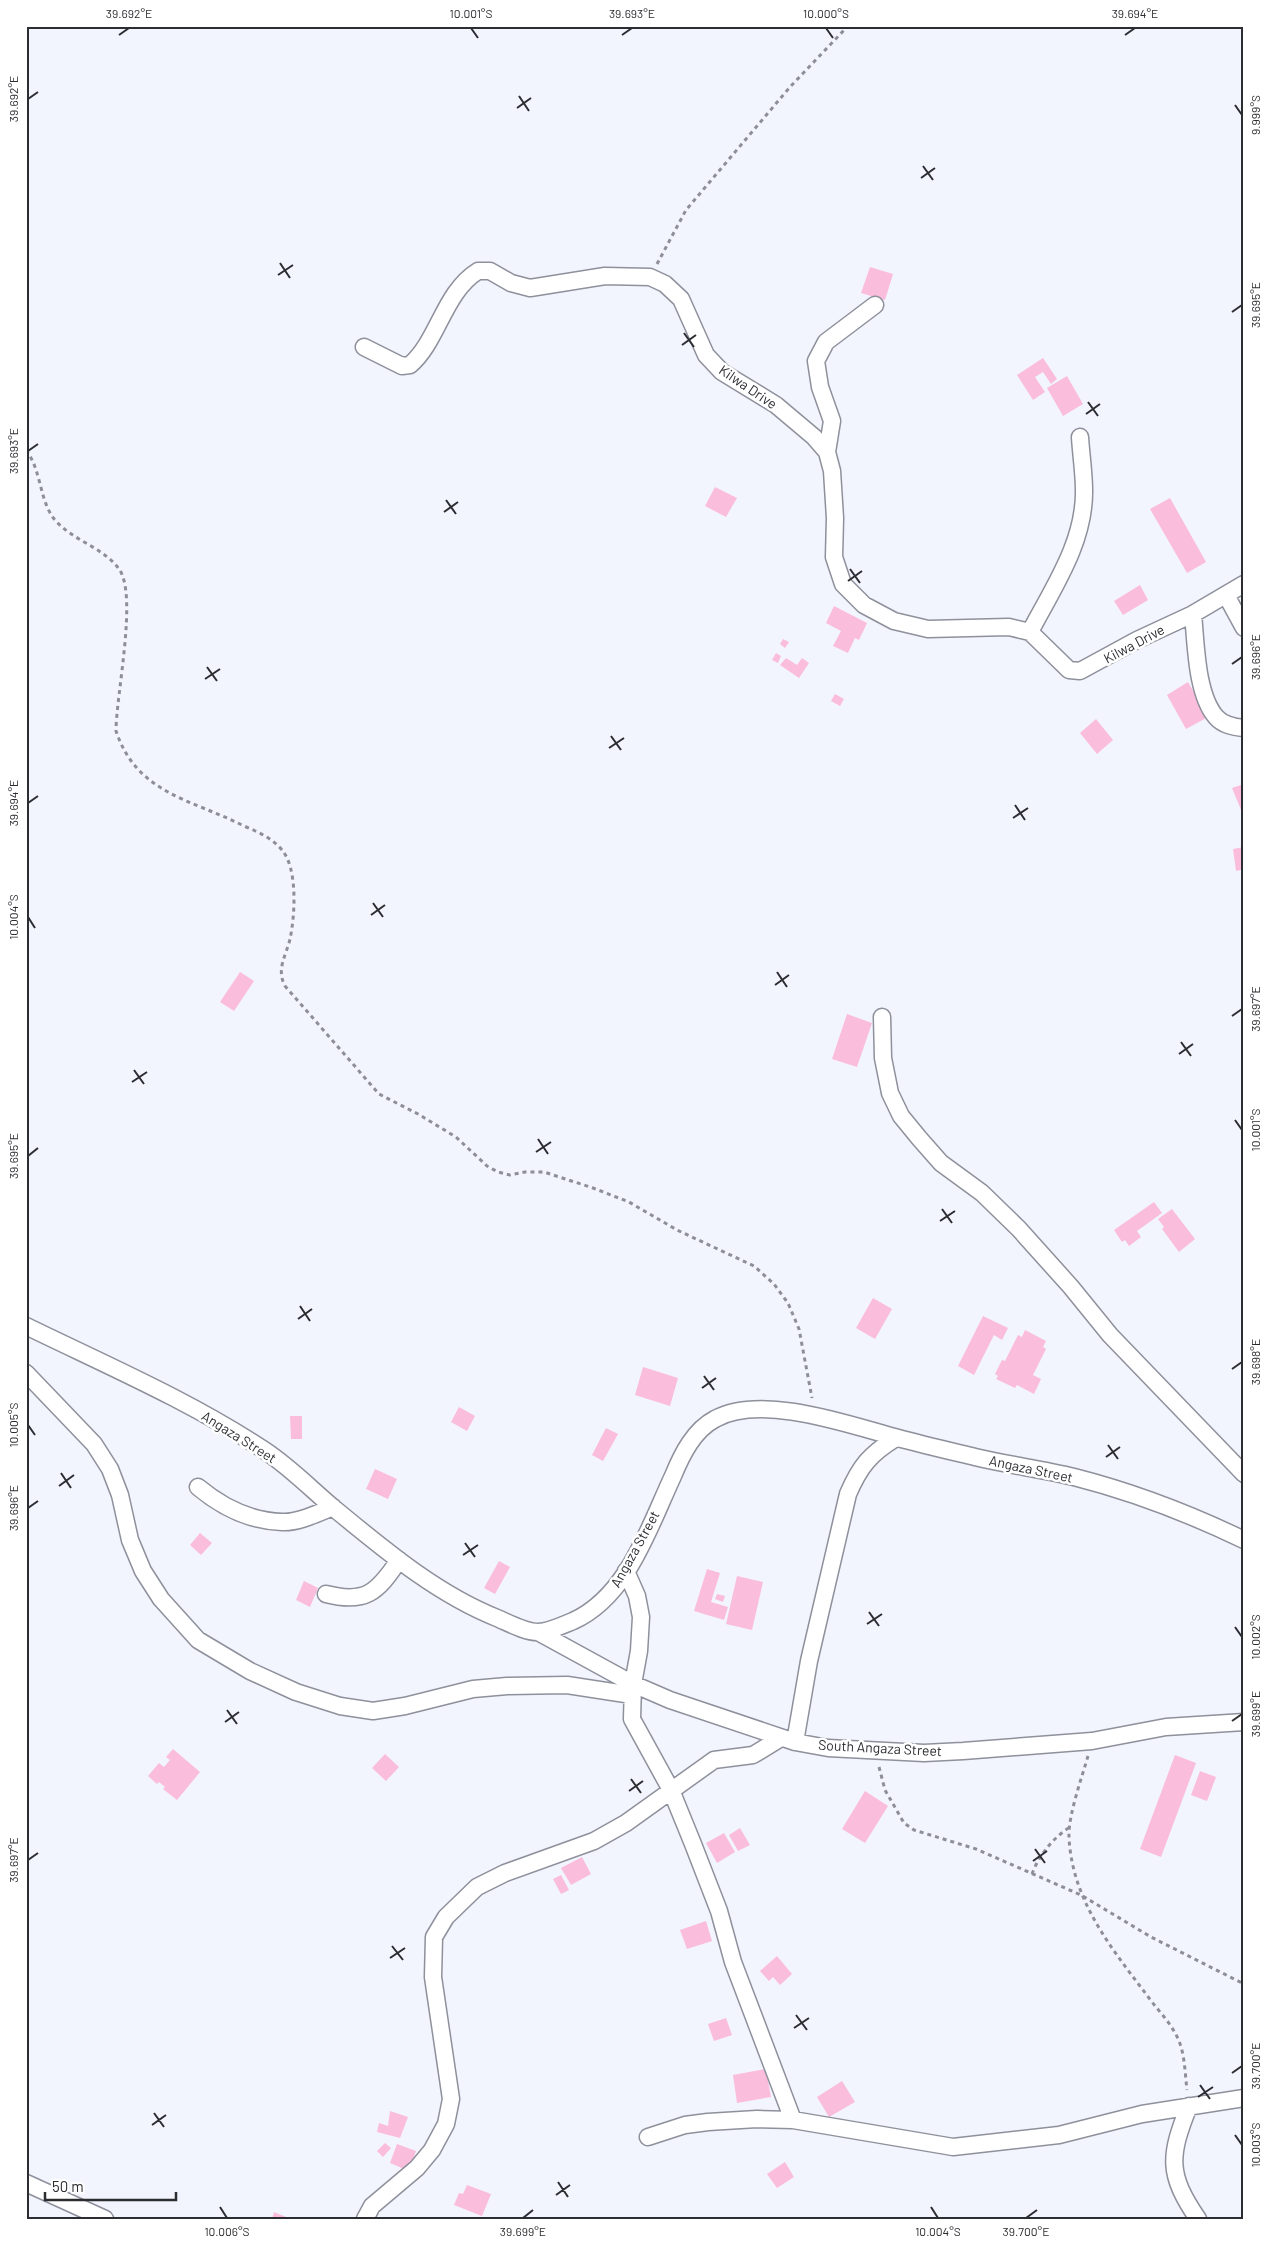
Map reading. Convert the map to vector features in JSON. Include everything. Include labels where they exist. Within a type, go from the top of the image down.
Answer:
[{"type":"street","name":"Kilwa Drive","points":[[364,347],[402,366],[410,365],[421,354],[460,287],[478,271],[490,271],[511,283],[530,288],[604,276],[650,278],[665,284],[680,299],[706,355],[722,372],[776,405],[814,436],[827,452],[832,471],[835,518],[834,557],[843,584],[864,605],[894,621],[928,629],[1009,627],[1030,632],[1069,670],[1080,671],[1136,640],[1193,614],[1244,584]]},
{"type":"street","points":[[827,452],[832,421],[820,387],[816,361],[826,342],[875,305]]},
{"type":"street","points":[[1030,632],[1070,558],[1081,519],[1084,492],[1080,437]]},
{"type":"street","points":[[1226,595],[1244,628]]},
{"type":"street","points":[[1193,614],[1198,661],[1208,704],[1216,718],[1228,726],[1244,728]]},
{"type":"street","points":[[882,1016],[883,1058],[890,1093],[901,1116],[918,1138],[941,1163],[982,1193],[1019,1229],[1071,1287],[1110,1335],[1244,1474]]},
{"type":"street","name":"Angaza Street","points":[[26,1326],[120,1371],[228,1428],[267,1452],[399,1560],[445,1593],[516,1626],[538,1632],[582,1616],[616,1589],[640,1546],[682,1457],[698,1432],[712,1420],[725,1414],[742,1410],[770,1409],[815,1416],[975,1457],[1075,1478],[1135,1496],[1212,1525],[1244,1540]]},
{"type":"street","points":[[26,1373],[94,1444],[110,1469],[120,1495],[130,1540],[144,1571],[161,1599],[198,1640],[250,1671],[296,1692],[340,1706],[373,1710],[405,1706],[473,1689],[508,1686],[567,1685],[632,1690]]},
{"type":"street","points":[[365,2219],[372,2206],[417,2168],[432,2150],[446,2124],[451,2099],[434,1977],[434,1937],[446,1917],[477,1887],[505,1873],[594,1841],[626,1824],[670,1790],[714,1760],[753,1755],[788,1740],[809,1662],[848,1494],[858,1471],[875,1450],[896,1438]]},
{"type":"street","points":[[198,1487],[211,1498],[236,1513],[283,1523],[333,1507]]},
{"type":"street","points":[[326,1594],[348,1598],[366,1595],[391,1572],[399,1560]]},
{"type":"street","points":[[626,1571],[637,1596],[641,1617],[639,1652],[632,1690],[631,1710],[635,1726],[670,1790],[720,1911],[733,1962],[794,2120]]},
{"type":"street","name":"South Angaza Street","points":[[538,1632],[632,1690],[670,1700],[788,1740],[828,1748],[934,1752],[1092,1741],[1157,1728],[1244,1722]]},
{"type":"street","points":[[648,2137],[685,2124],[757,2119],[794,2120],[953,2147],[1059,2134],[1142,2114],[1244,2098]]},
{"type":"street","points":[[1189,2106],[1177,2136],[1173,2159],[1178,2187],[1198,2219]]},
{"type":"street","points":[[26,2183],[105,2219]]},
{"type":"street","points":[[67,2203],[78,2219]]},
{"type":"path","points":[[650,278],[686,210],[790,86],[848,26]]},
{"type":"path","points":[[26,450],[37,470],[49,510],[55,520],[73,536],[113,562],[122,574],[127,602],[116,731],[123,751],[134,767],[153,785],[267,837],[283,851],[290,869],[294,889],[290,938],[281,968],[281,978],[285,986],[379,1094],[418,1114],[456,1137],[487,1166],[498,1172],[510,1175],[525,1172],[544,1172],[593,1188],[628,1202],[677,1230],[754,1266],[774,1284],[788,1303],[800,1329],[815,1416]]},
{"type":"path","points":[[1092,1741],[1079,1787],[1069,1836],[1072,1863],[1081,1895],[1098,1929],[1151,2002],[1168,2021],[1179,2042],[1184,2057],[1189,2106]]},
{"type":"path","points":[[877,1751],[880,1777],[904,1823],[914,1830],[976,1849],[1081,1895],[1151,1937],[1244,1984]]},
{"type":"path","points":[[1032,1874],[1039,1859],[1052,1842],[1071,1826]]},
{"type":"building","points":[[870,267],[893,274],[885,300],[861,293]]},
{"type":"building","points":[[1043,358],[1057,379],[1051,384],[1043,372],[1035,377],[1045,392],[1033,400],[1017,375]]},
{"type":"building","points":[[1067,376],[1083,404],[1063,416],[1047,388]]},
{"type":"building","points":[[715,487],[737,498],[726,517],[705,506]]},
{"type":"building","points":[[1170,498],[1206,562],[1187,573],[1150,509]]},
{"type":"building","points":[[1140,585],[1148,600],[1123,615],[1114,601]]},
{"type":"building","points":[[834,606],[867,623],[859,640],[855,638],[848,653],[833,646],[841,631],[826,623]]},
{"type":"building","points":[[783,639],[789,642],[785,648],[780,644]]},
{"type":"building","points":[[776,653],[781,656],[778,663],[772,660]]},
{"type":"building","points":[[786,658],[797,665],[802,658],[809,663],[799,678],[780,665]]},
{"type":"building","points":[[1188,682],[1208,717],[1186,729],[1167,695]]},
{"type":"building","points":[[835,694],[844,699],[840,706],[831,701]]},
{"type":"building","points":[[1096,719],[1113,740],[1097,754],[1080,733]]},
{"type":"building","points":[[1244,784],[1244,817],[1232,788]]},
{"type":"building","points":[[1244,847],[1244,869],[1236,871],[1233,849]]},
{"type":"building","points":[[240,972],[254,981],[234,1011],[220,1002]]},
{"type":"building","points":[[847,1014],[872,1023],[857,1067],[832,1059]]},
{"type":"building","points":[[1154,1202],[1162,1213],[1137,1231],[1141,1237],[1129,1246],[1125,1240],[1122,1242],[1114,1230]]},
{"type":"building","points":[[1172,1209],[1195,1239],[1179,1252],[1162,1229],[1164,1227],[1158,1219]]},
{"type":"building","points":[[873,1298],[892,1309],[875,1339],[856,1328]]},
{"type":"building","points":[[983,1316],[1008,1328],[1002,1340],[994,1335],[974,1375],[958,1366]]},
{"type":"building","points":[[1025,1330],[1046,1341],[1043,1347],[1046,1349],[1033,1375],[1041,1379],[1034,1394],[1017,1385],[1015,1388],[996,1379],[998,1376],[995,1374],[1002,1360],[1005,1361],[1018,1335],[1022,1337]]},
{"type":"building","points":[[643,1367],[678,1378],[670,1406],[635,1395]]},
{"type":"building","points":[[459,1407],[475,1416],[467,1431],[451,1422]]},
{"type":"building","points":[[290,1416],[302,1416],[302,1439],[291,1439]]},
{"type":"building","points":[[606,1428],[618,1434],[603,1461],[592,1455]]},
{"type":"building","points":[[375,1469],[397,1479],[388,1499],[366,1489]]},
{"type":"building","points":[[200,1533],[212,1543],[201,1555],[190,1545]]},
{"type":"building","points":[[499,1561],[510,1567],[495,1594],[484,1588]]},
{"type":"building","points":[[707,1569],[720,1573],[711,1602],[728,1607],[724,1620],[694,1611]]},
{"type":"building","points":[[737,1576],[763,1582],[752,1630],[726,1624]]},
{"type":"building","points":[[304,1581],[318,1588],[310,1607],[296,1600]]},
{"type":"building","points":[[717,1594],[725,1596],[723,1602],[715,1599]]},
{"type":"building","points":[[173,1749],[200,1772],[177,1800],[163,1789],[165,1787],[159,1782],[157,1784],[148,1776],[159,1763],[164,1767],[170,1760],[166,1757]]},
{"type":"building","points":[[385,1754],[399,1767],[386,1781],[372,1768]]},
{"type":"building","points":[[1175,1755],[1196,1763],[1161,1857],[1140,1849]]},
{"type":"building","points":[[1200,1771],[1216,1777],[1207,1801],[1191,1795]]},
{"type":"building","points":[[865,1791],[888,1806],[865,1843],[842,1829]]},
{"type":"building","points":[[740,1828],[750,1845],[738,1851],[729,1835]]},
{"type":"building","points":[[724,1833],[735,1852],[717,1863],[706,1843]]},
{"type":"building","points":[[582,1857],[591,1874],[571,1885],[561,1868]]},
{"type":"building","points":[[561,1875],[569,1890],[561,1894],[553,1879]]},
{"type":"building","points":[[706,1921],[712,1941],[687,1949],[680,1930]]},
{"type":"building","points":[[777,1956],[792,1974],[780,1985],[773,1977],[769,1981],[760,1971]]},
{"type":"building","points":[[726,2018],[732,2035],[714,2041],[708,2024]]},
{"type":"building","points":[[766,2069],[771,2097],[737,2103],[733,2075]]},
{"type":"building","points":[[842,2081],[855,2102],[829,2117],[817,2097]]},
{"type":"building","points":[[390,2111],[408,2117],[400,2138],[377,2132],[379,2123],[388,2126]]},
{"type":"building","points":[[385,2143],[391,2148],[383,2157],[377,2151]]},
{"type":"building","points":[[397,2144],[416,2151],[409,2171],[390,2163]]},
{"type":"building","points":[[785,2162],[794,2177],[777,2188],[767,2174]]},
{"type":"building","points":[[467,2185],[491,2194],[482,2216],[454,2205],[459,2193],[463,2194]]},
{"type":"building","points":[[274,2212],[291,2219],[272,2219]]}]
